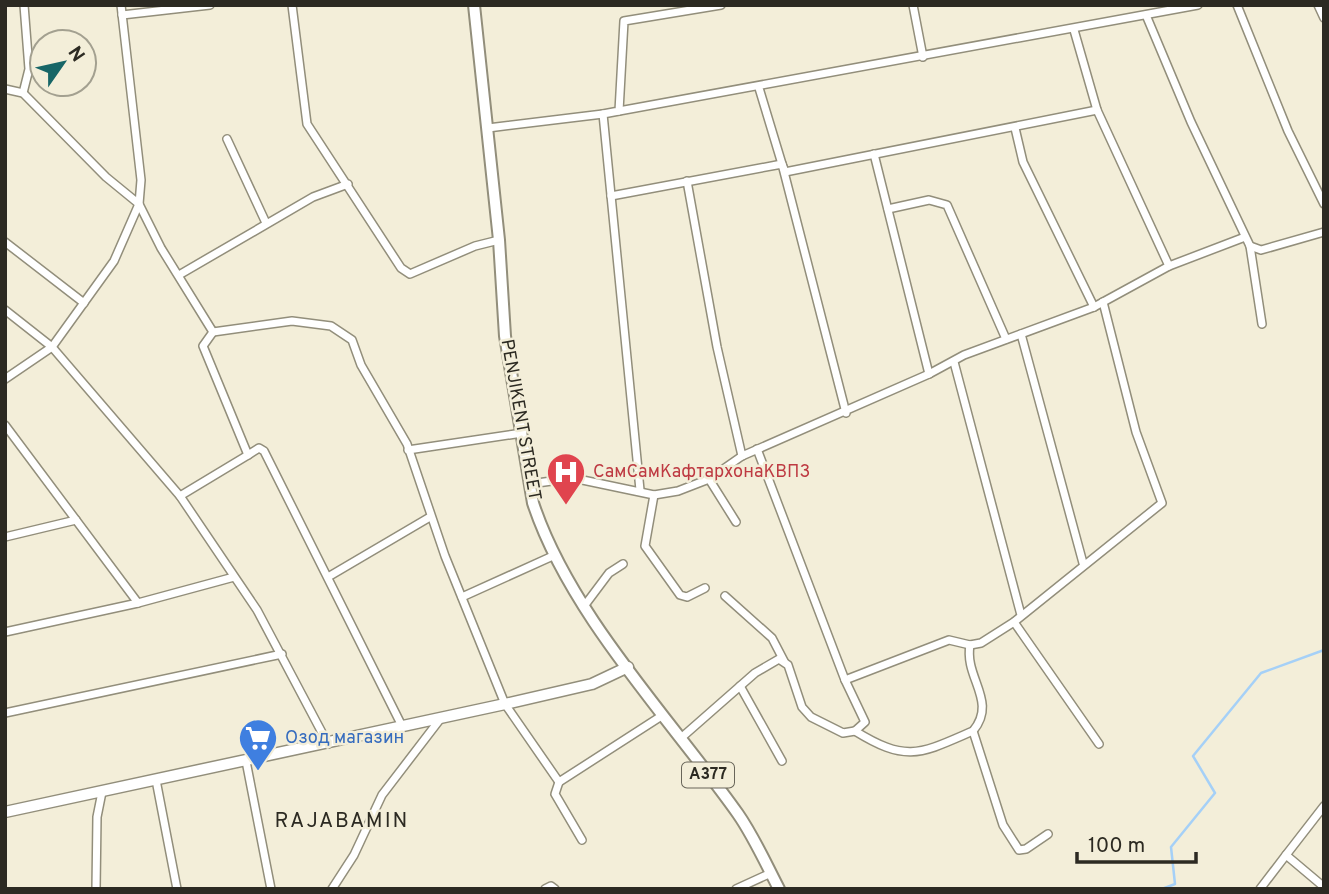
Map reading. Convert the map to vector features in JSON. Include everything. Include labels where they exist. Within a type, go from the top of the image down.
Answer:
[{"type":"main road","name":"PENJIKENT STREET","points":[[474,5],[499,240],[506,336],[530,484],[539,520],[555,555],[585,605],[739,816],[779,889]]},
{"type":"main road","points":[[5,812],[505,705],[592,684],[628,667]]},
{"type":"street","points":[[23,93],[29,69],[24,5]]},
{"type":"street","points":[[5,379],[52,347],[114,261],[139,204],[141,180],[121,5]]},
{"type":"street","points":[[122,15],[210,5]]},
{"type":"street","points":[[292,5],[307,124],[406,273],[475,246],[499,240]]},
{"type":"street","points":[[619,111],[624,21],[721,5]]},
{"type":"street","points":[[913,5],[923,57]]},
{"type":"street","points":[[488,128],[603,114],[759,88],[1198,5]]},
{"type":"street","points":[[1237,5],[1288,131],[1324,204]]},
{"type":"street","points":[[1318,5],[1324,18]]},
{"type":"street","points":[[1146,15],[1191,122],[1250,246],[1262,324]]},
{"type":"street","points":[[1074,30],[1097,110],[1169,266]]},
{"type":"street","points":[[759,88],[782,164],[846,412]]},
{"type":"street","points":[[5,89],[23,93],[106,177],[139,204],[161,248],[213,332]]},
{"type":"street","points":[[782,164],[785,172],[1097,110]]},
{"type":"street","points":[[603,114],[640,490]]},
{"type":"street","points":[[1015,128],[1023,162],[1094,307]]},
{"type":"street","points":[[227,139],[265,223]]},
{"type":"street","points":[[874,155],[929,374]]},
{"type":"street","points":[[611,196],[782,164]]},
{"type":"street","points":[[687,181],[717,347],[741,456]]},
{"type":"street","points":[[179,275],[313,197],[348,184]]},
{"type":"street","points":[[888,209],[929,200],[947,205],[1006,338]]},
{"type":"street","points":[[1250,246],[1261,250],[1324,232]]},
{"type":"street","points":[[530,484],[573,478],[654,495],[678,491],[709,479],[741,456],[846,412],[964,355],[1094,307],[1169,266],[1245,237]]},
{"type":"street","points":[[5,242],[84,303]]},
{"type":"street","points":[[845,680],[949,640],[970,645],[981,643],[1014,622],[1083,563],[1162,503],[1136,432],[1103,302]]},
{"type":"street","points":[[5,310],[52,347],[180,496],[282,654],[328,744]]},
{"type":"street","points":[[248,455],[217,373],[203,346],[213,332],[292,321],[331,326],[342,331],[352,340],[361,365],[408,450],[430,517],[505,705],[559,782]]},
{"type":"street","points":[[1021,334],[1083,563]]},
{"type":"street","points":[[954,362],[1021,615]]},
{"type":"street","points":[[5,425],[138,603]]},
{"type":"street","points":[[408,450],[522,433]]},
{"type":"street","points":[[180,496],[259,448],[264,451],[402,726]]},
{"type":"street","points":[[757,449],[845,680],[865,722],[855,732]]},
{"type":"street","points":[[709,479],[736,522]]},
{"type":"street","points":[[654,495],[645,546],[680,596],[687,597],[705,588]]},
{"type":"street","points":[[328,577],[430,517]]},
{"type":"street","points":[[5,537],[76,520]]},
{"type":"street","points":[[462,597],[555,555]]},
{"type":"street","points":[[585,605],[609,573],[623,564]]},
{"type":"street","points":[[5,632],[138,603],[234,577]]},
{"type":"street","points":[[725,596],[772,638],[788,666],[802,706],[811,718],[843,733],[855,732],[886,751],[916,753],[974,731],[980,724],[985,705],[968,661],[970,645]]},
{"type":"street","points":[[1014,622],[1099,744]]},
{"type":"street","points":[[5,713],[282,654]]},
{"type":"street","points":[[681,738],[776,660],[784,661]]},
{"type":"street","points":[[740,687],[782,761]]},
{"type":"street","points":[[582,840],[555,794],[559,782],[663,715]]},
{"type":"street","points":[[332,889],[354,855],[382,794],[441,718]]},
{"type":"street","points":[[974,731],[1003,825],[1019,850],[1026,849],[1048,834]]},
{"type":"street","points":[[246,761],[271,889]]},
{"type":"street","points":[[156,780],[177,889]]},
{"type":"street","points":[[96,889],[97,817],[102,792]]},
{"type":"street","points":[[1260,889],[1324,806]]},
{"type":"street","points":[[1286,855],[1324,887]]},
{"type":"street","points":[[736,889],[771,873]]},
{"type":"street","points":[[545,889],[551,886],[555,889]]},
{"type":"waterway","points":[[1162,889],[1175,884],[1171,847],[1215,793],[1193,756],[1261,673],[1324,650]]},
{"type":"place","name":"СамСамКафтархонаКВП3","points":[[566,506]]},
{"type":"place","name":"Озод магазин","points":[[258,772]]},
{"type":"district","name":"RAJABAMIN","points":[[342,821]]}]
